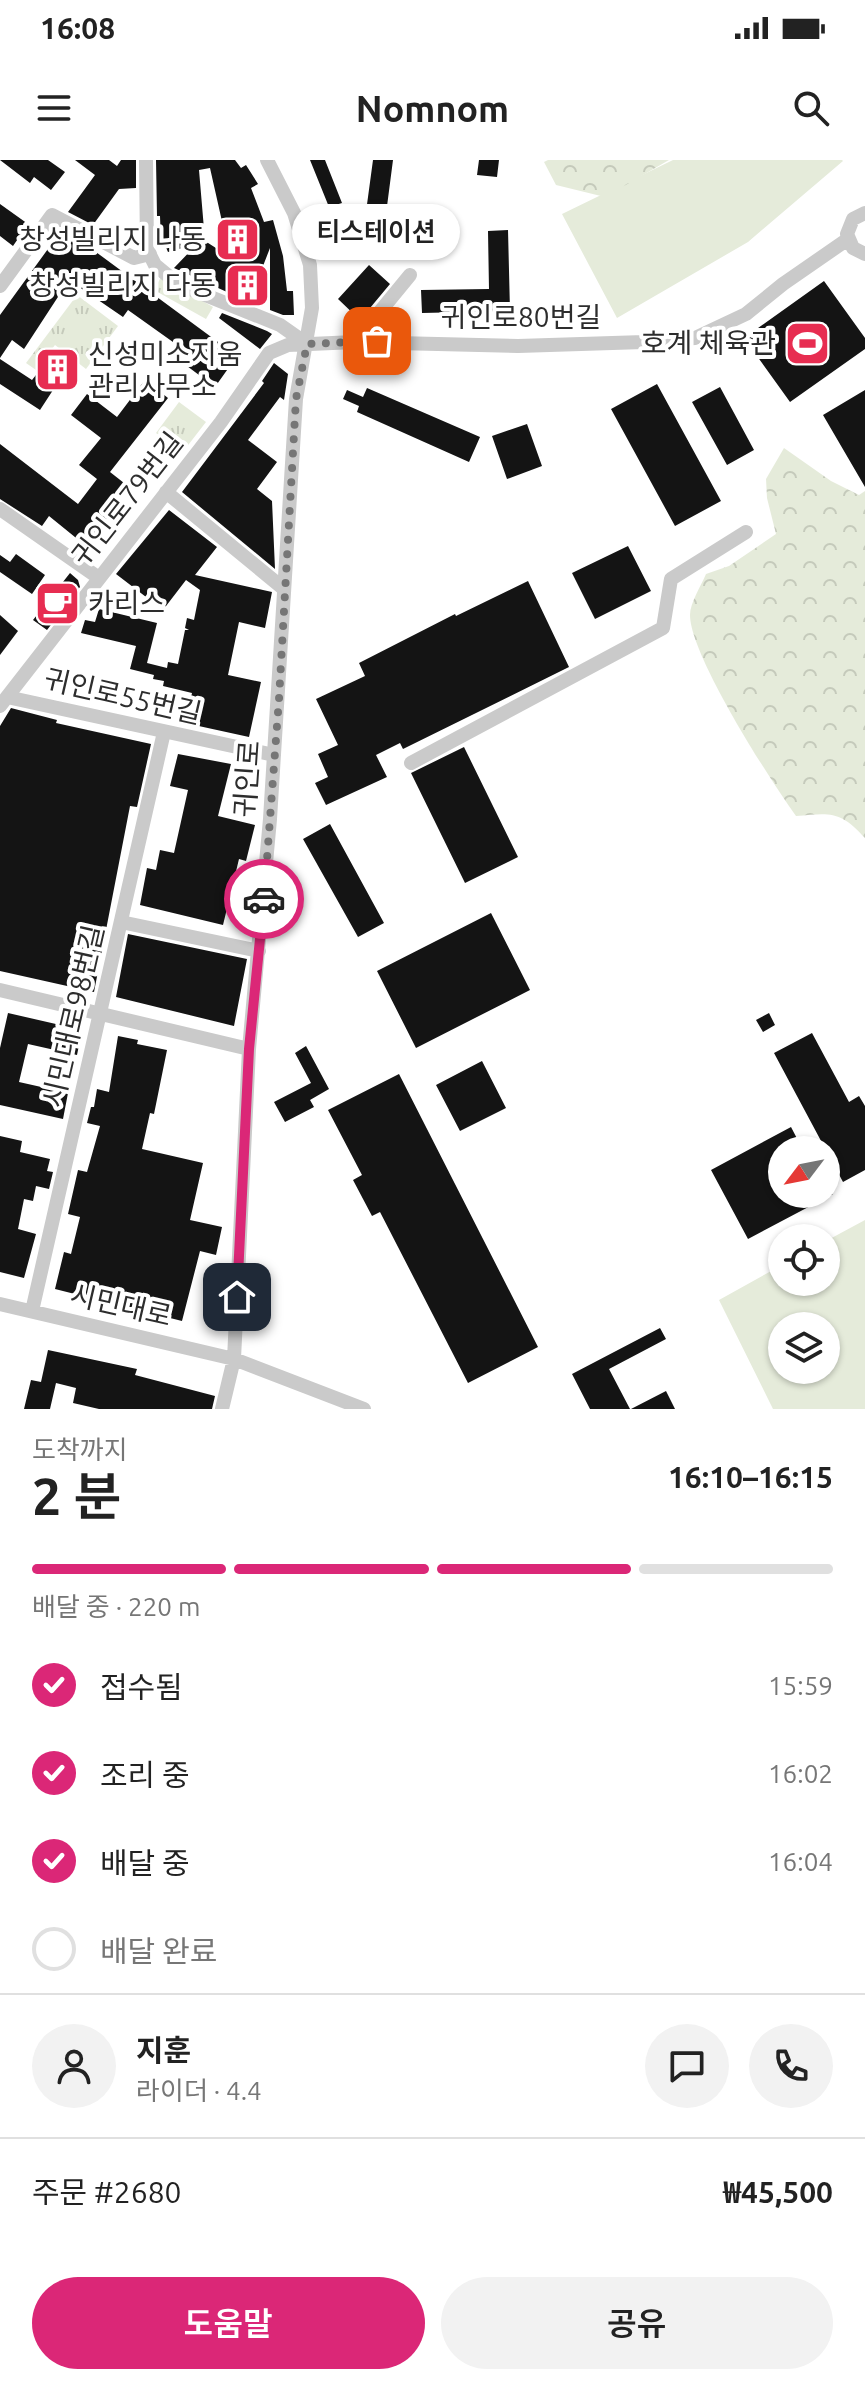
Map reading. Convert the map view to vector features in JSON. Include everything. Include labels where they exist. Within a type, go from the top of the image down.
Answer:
[{"type":"street","points":[[146,160],[147,249],[155,265],[178,284],[280,325],[307,344]]},
{"type":"street","name":"귀인로","points":[[222,1409],[234,1359],[249,1049],[274,755],[296,399],[312,308],[310,265],[294,213],[267,160]]},
{"type":"street","points":[[864,210],[850,223],[848,239],[853,248],[865,254]]},
{"type":"street","points":[[0,286],[52,215],[134,258],[150,254]]},
{"type":"street","name":"귀인로80번길","points":[[307,344],[355,342],[518,346],[695,338],[746,314],[848,239]]},
{"type":"street","points":[[355,342],[410,275]]},
{"type":"street","name":"귀인로79번길","points":[[4,701],[221,422],[269,353],[288,345],[307,344]]},
{"type":"street","points":[[166,492],[284,589]]},
{"type":"street","points":[[0,509],[99,578]]},
{"type":"street","points":[[411,763],[663,628],[671,579],[746,532]]},
{"type":"street","name":"귀인로55번길","points":[[4,701],[274,755]]},
{"type":"street","name":"시민대로98번길","points":[[32,1311],[164,732]]},
{"type":"street","points":[[121,922],[259,951]]},
{"type":"street","points":[[0,990],[249,1049]]},
{"type":"street","name":"시민대로","points":[[0,1304],[234,1359],[364,1409]]},
{"type":"green space","points":[[669,160],[605,197],[556,185],[544,162]]},
{"type":"green space","points":[[673,160],[843,161],[748,242],[617,318],[562,214]]},
{"type":"green space","points":[[161,277],[213,307],[206,319],[154,290]]},
{"type":"green space","points":[[77,295],[118,326],[86,369],[55,345],[36,370],[26,363]]},
{"type":"green space","points":[[179,402],[206,422],[182,453],[156,433]]},
{"type":"green space","points":[[784,448],[831,481],[859,495],[865,491],[865,838],[848,822],[834,815],[796,816],[733,717],[693,634],[690,610],[706,574],[729,566],[776,534],[767,498],[766,479]]},
{"type":"green space","points":[[865,1220],[865,1409],[773,1409],[719,1300],[768,1273],[768,1296],[840,1296],[840,1233]]},
{"type":"building","points":[[0,160],[48,160],[65,172],[51,190],[34,177],[30,183]]},
{"type":"building","points":[[75,160],[109,160],[117,166],[121,160],[136,160],[136,188],[119,189],[93,225],[68,212],[95,175]]},
{"type":"building","points":[[156,160],[235,160],[241,168],[246,165],[258,184],[251,188],[264,222],[273,220],[283,256],[287,291],[293,291],[294,315],[270,310],[270,248],[249,302],[174,268],[197,244],[168,252],[161,244],[160,216],[157,216]],"holes":[[[210,168],[230,257],[205,241],[199,170]]]},
{"type":"building","points":[[310,160],[325,160],[342,203],[329,207]]},
{"type":"building","points":[[373,160],[393,160],[383,237],[363,234]]},
{"type":"building","points":[[479,160],[499,160],[497,177],[477,175]]},
{"type":"building","points":[[0,204],[28,224],[13,246],[0,236]]},
{"type":"building","points":[[508,230],[510,311],[422,313],[421,290],[489,289],[488,231]]},
{"type":"building","points":[[61,231],[81,241],[237,356],[215,387],[187,366],[194,357],[128,310],[123,317],[69,280],[24,349],[12,340],[0,358],[0,315]]},
{"type":"building","points":[[369,265],[390,284],[360,320],[338,299]]},
{"type":"building","name":"호계 체육관","points":[[824,281],[865,338],[865,349],[790,402],[744,338]]},
{"type":"building","points":[[222,313],[272,334],[260,349],[219,318]]},
{"type":"building","points":[[55,351],[76,367],[59,390],[55,387],[40,410],[0,384],[0,359],[32,380]]},
{"type":"building","points":[[274,363],[288,374],[284,400],[280,397],[248,440],[277,462],[257,489],[272,501],[275,569],[182,492],[264,383],[262,381]]},
{"type":"building","points":[[145,380],[168,398],[110,472],[124,483],[105,506],[112,512],[86,546],[49,516],[42,526],[0,499],[0,444],[78,504],[97,479],[79,465],[101,438],[71,415],[87,394],[117,417]]},
{"type":"building","points":[[657,384],[721,501],[675,526],[611,409]]},
{"type":"building","points":[[720,387],[754,450],[727,465],[692,402]]},
{"type":"building","points":[[367,388],[480,437],[469,462],[357,412],[359,406],[343,399],[347,390],[363,397]]},
{"type":"building","points":[[865,390],[865,487],[823,415]]},
{"type":"building","points":[[527,424],[542,466],[507,479],[492,436]]},
{"type":"building","points":[[169,510],[217,547],[195,575],[272,592],[265,628],[239,622],[228,675],[261,682],[249,737],[185,723],[192,693],[163,686],[164,681],[153,679],[154,675],[130,669],[136,646],[81,633],[85,620],[95,622],[99,609],[157,623],[147,663],[167,668],[168,662],[178,664],[185,630],[189,630],[185,628],[187,618],[194,620],[200,590],[186,580],[163,610],[116,574]]},
{"type":"building","points":[[628,546],[651,591],[595,619],[572,573]]},
{"type":"building","points":[[16,554],[45,575],[32,594],[0,572],[0,555],[10,562]]},
{"type":"building","name":"카리스","points":[[70,573],[78,580],[80,587],[47,630],[33,620]]},
{"type":"building","points":[[528,581],[569,667],[403,749],[400,743],[376,755],[387,777],[326,805],[315,783],[328,777],[318,754],[338,745],[316,699],[365,676],[359,663]]},
{"type":"building","points":[[0,615],[18,631],[0,655]]},
{"type":"building","points":[[11,708],[57,720],[56,723],[151,744],[137,807],[130,806],[94,992],[0,971],[0,726]]},
{"type":"building","points":[[464,747],[518,857],[465,883],[411,773]]},
{"type":"building","points":[[178,754],[231,764],[218,816],[255,825],[246,861],[239,859],[223,925],[140,905],[147,868],[156,870],[160,850],[174,853],[188,790],[170,786]]},
{"type":"building","points":[[330,824],[384,923],[358,937],[303,839]]},
{"type":"building","points":[[491,913],[530,990],[416,1048],[377,971]]},
{"type":"building","points":[[128,934],[247,959],[234,1026],[116,997]]},
{"type":"building","points":[[8,1013],[82,1030],[77,1055],[28,1044],[19,1082],[68,1093],[63,1119],[0,1105],[0,1048]]},
{"type":"building","points":[[769,1013],[775,1025],[763,1032],[756,1020]]},
{"type":"building","points":[[812,1033],[849,1102],[859,1096],[865,1106],[865,1170],[843,1182],[840,1176],[840,1136],[818,1136],[774,1053]]},
{"type":"building","points":[[118,1036],[138,1040],[137,1044],[167,1050],[154,1114],[150,1113],[142,1149],[203,1163],[190,1220],[222,1227],[216,1255],[200,1251],[182,1321],[55,1289],[64,1252],[71,1254],[80,1217],[68,1214],[78,1170],[87,1172],[100,1126],[87,1123],[97,1089],[109,1092]]},
{"type":"building","points":[[306,1046],[329,1089],[310,1100],[314,1107],[285,1122],[274,1102],[311,1083],[295,1053]]},
{"type":"building","points":[[482,1061],[506,1108],[460,1131],[436,1085]]},
{"type":"building","points":[[399,1074],[538,1347],[468,1383],[380,1212],[372,1216],[353,1180],[362,1175],[328,1110]]},
{"type":"building","points":[[791,1127],[796,1136],[774,1136]]},
{"type":"building","points":[[0,1136],[22,1141],[20,1152],[50,1159],[47,1171],[53,1172],[49,1189],[36,1186],[33,1201],[24,1199],[18,1229],[36,1234],[24,1278],[0,1272]]},
{"type":"building","points":[[768,1139],[768,1208],[807,1208],[776,1224],[768,1224],[768,1228],[748,1239],[711,1170]]},
{"type":"building","points":[[660,1328],[666,1339],[609,1369],[630,1409],[590,1409],[572,1374]]},
{"type":"building","points":[[48,1350],[137,1369],[135,1375],[215,1396],[212,1409],[99,1409],[73,1403],[76,1388],[56,1383],[50,1409],[24,1409],[31,1380],[41,1382]]},
{"type":"building","points":[[666,1391],[675,1409],[631,1409]]},
{"type":"way so far","points":[[264,899],[296,399],[307,344],[377,341]]},
{"type":"place","name":"창성빌리지 나동","points":[[237,239]]},
{"type":"place","name":"창성빌리지 다동","points":[[247,285]]},
{"type":"place","name":"티스테이션","points":[[377,341]]},
{"type":"place","name":"호계 체육관","points":[[807,343]]},
{"type":"place","name":"신성미소지움 관리사무소","points":[[57,370]]},
{"type":"place","name":"카리스","points":[[57,603]]},
{"type":"route","points":[[237,1297],[249,1049],[264,899]]}]
